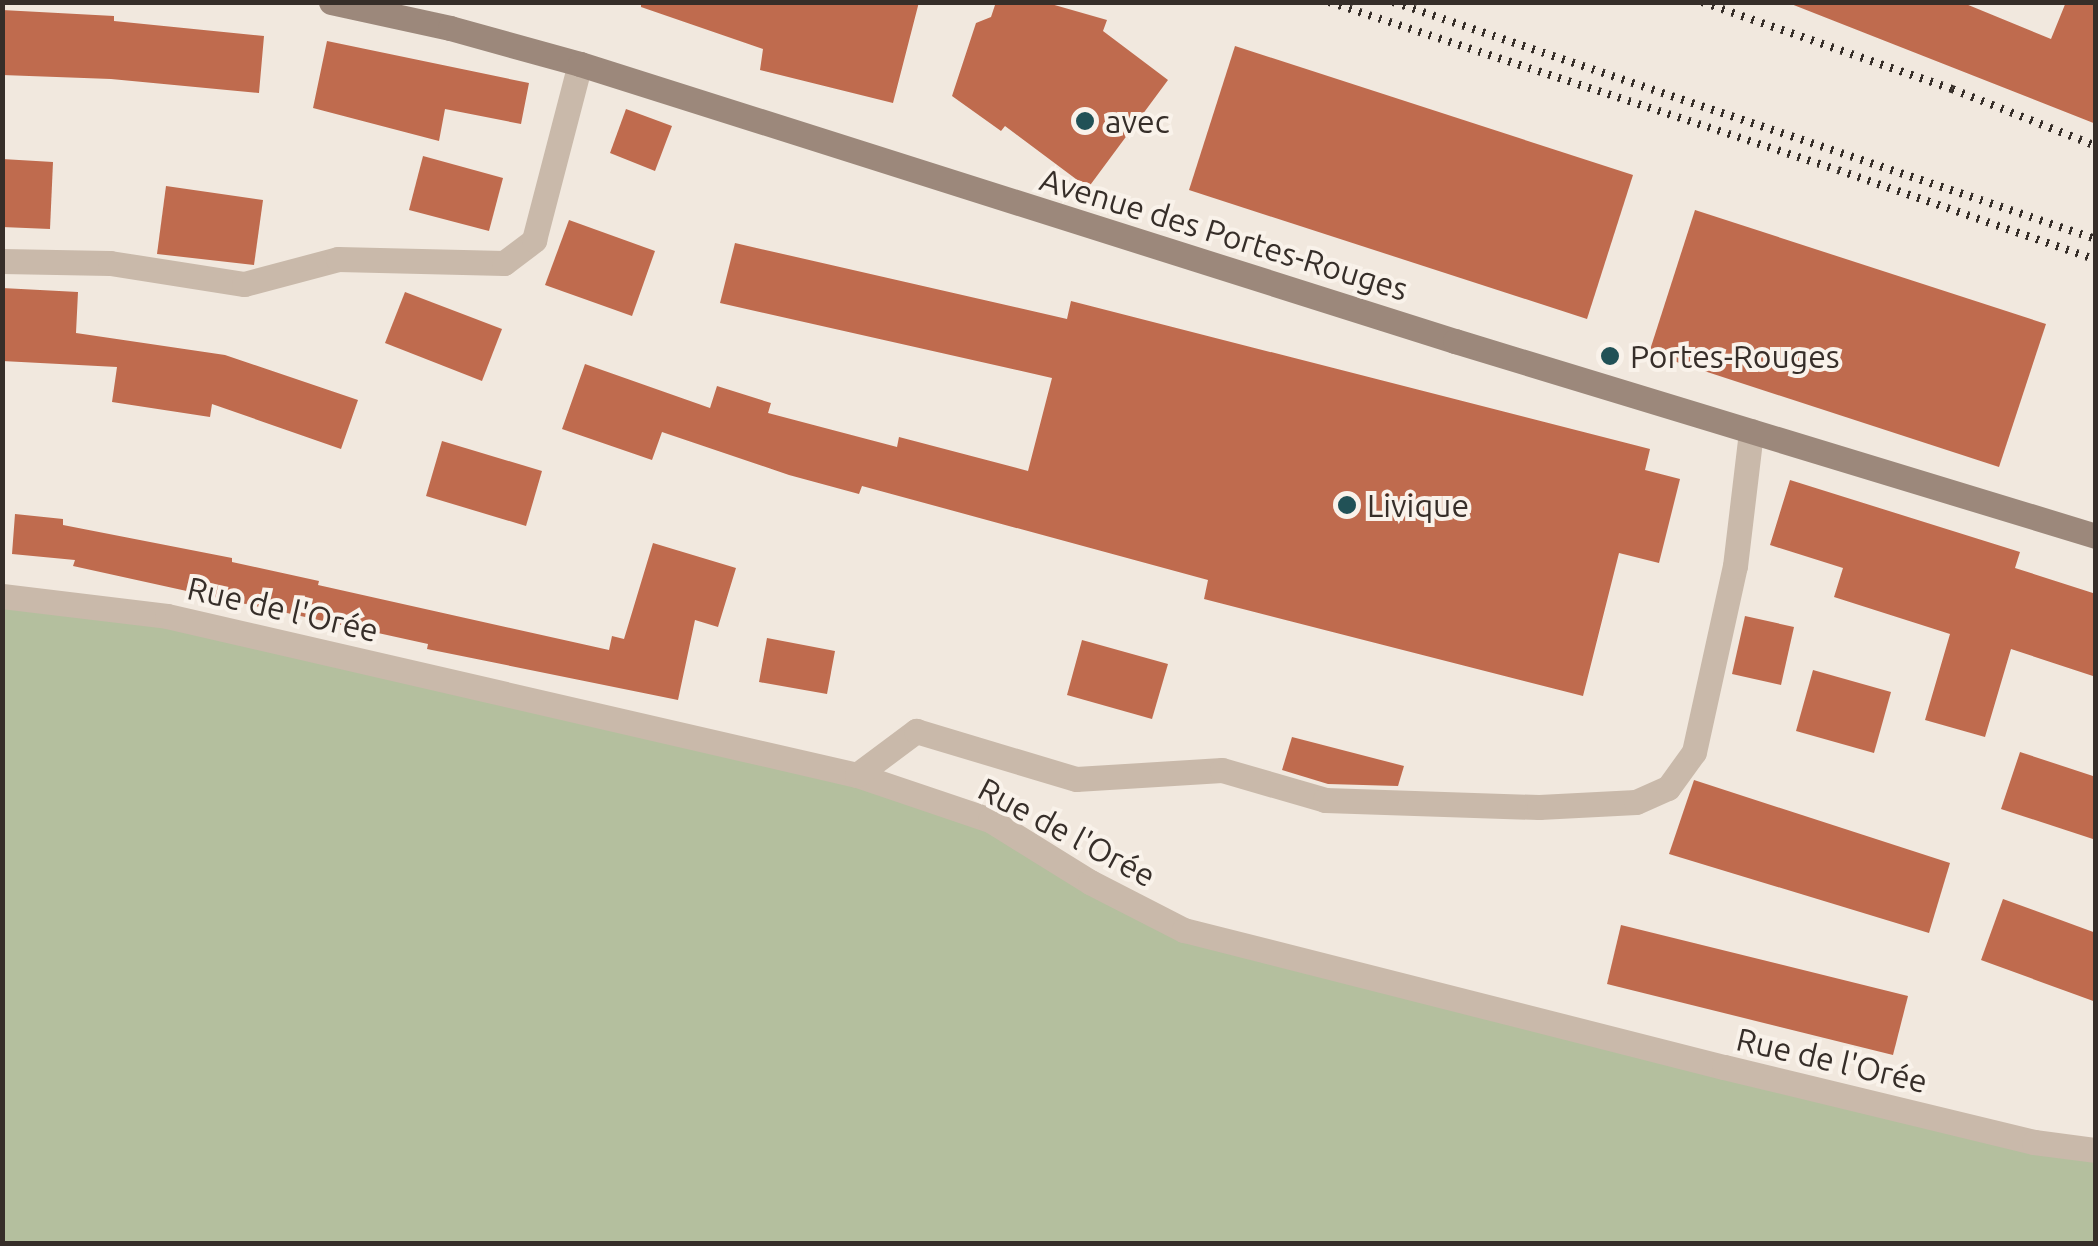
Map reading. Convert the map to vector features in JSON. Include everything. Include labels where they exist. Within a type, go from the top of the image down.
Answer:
[{"type":"main road","name":"Avenue des Portes-Rouges","points":[[331,2],[450,28],[580,64],[2096,536]]},
{"type":"street","points":[[2,261],[110,263],[244,284],[338,259],[504,263],[534,240],[580,64]]},
{"type":"street","points":[[857,775],[916,732],[1076,780],[1222,770],[1325,800],[1539,807],[1636,802],[1668,788],[1694,752],[1734,566],[1751,430]]},
{"type":"street","name":"Rue de l'Orée","points":[[2,596],[168,616],[857,775],[990,820],[1090,882],[1184,930],[1724,1068],[2034,1142],[2096,1150]]},
{"type":"green space","points":[[2,596],[167,616],[990,820],[1184,930],[2095,1150],[2095,1243],[3,1243]]},
{"type":"building","points":[[641,2],[919,2],[893,103],[760,70],[763,49],[641,7]]},
{"type":"building","points":[[996,2],[1044,2],[1107,20],[1103,31],[1168,80],[1088,188],[1005,126],[1001,131],[952,96],[976,23],[991,17]]},
{"type":"building","points":[[1786,2],[1961,2],[2051,39],[2066,2],[2096,2],[2096,124]]},
{"type":"building","points":[[2,10],[114,16],[114,21],[264,36],[259,93],[111,79],[2,75]]},
{"type":"building","points":[[327,41],[529,83],[521,124],[445,109],[439,141],[313,108]]},
{"type":"building","points":[[1235,46],[1633,175],[1587,319],[1189,190]]},
{"type":"building","points":[[626,109],[672,126],[655,171],[610,153]]},
{"type":"building","points":[[423,156],[503,178],[489,231],[409,210]]},
{"type":"building","points":[[2,159],[53,162],[50,229],[2,227]]},
{"type":"building","points":[[166,186],[263,200],[254,265],[157,254]]},
{"type":"building","points":[[1695,210],[2046,324],[1999,467],[1649,353]]},
{"type":"building","points":[[569,220],[655,251],[632,316],[545,285]]},
{"type":"building","name":"Livique","points":[[735,243],[1067,319],[1071,301],[1650,449],[1645,470],[1680,479],[1659,563],[1619,553],[1583,696],[1204,599],[1208,580],[862,486],[859,494],[662,432],[652,460],[562,429],[585,364],[710,408],[717,386],[771,403],[768,413],[897,447],[899,437],[1028,471],[1052,378],[720,303]]},
{"type":"building","points":[[2,288],[78,292],[76,333],[225,355],[358,400],[341,449],[212,404],[210,417],[112,402],[117,367],[2,361]]},
{"type":"building","points":[[405,292],[502,329],[482,381],[385,343]]},
{"type":"building","points":[[442,441],[542,471],[526,526],[426,496]]},
{"type":"building","points":[[1790,480],[2020,552],[2015,568],[2096,594],[2096,677],[2011,649],[1985,737],[1925,720],[1950,634],[1834,597],[1843,568],[1770,545]]},
{"type":"building","points":[[15,514],[63,519],[63,525],[232,558],[232,562],[319,581],[318,585],[609,650],[612,636],[624,639],[653,543],[736,568],[718,627],[695,620],[678,700],[427,649],[428,644],[73,566],[75,560],[12,554]]},
{"type":"building","points":[[1745,616],[1794,627],[1781,685],[1732,674]]},
{"type":"building","points":[[767,638],[835,651],[827,694],[759,682]]},
{"type":"building","points":[[1082,640],[1168,664],[1152,719],[1067,695]]},
{"type":"building","points":[[1813,670],[1891,692],[1874,753],[1796,731]]},
{"type":"building","points":[[1292,737],[1404,766],[1398,786],[1328,784],[1282,770]]},
{"type":"building","points":[[2020,752],[2096,777],[2096,840],[2001,809]]},
{"type":"building","points":[[1694,780],[1950,863],[1929,933],[1669,854]]},
{"type":"building","points":[[2003,899],[2096,933],[2096,1002],[1981,960]]},
{"type":"building","points":[[1621,925],[1908,996],[1893,1055],[1607,984]]},
{"type":"railway","points":[[1329,2],[1838,170],[2096,260]]},
{"type":"railway","points":[[1393,2],[2096,239]]},
{"type":"railway","points":[[1702,2],[1952,89],[2096,146]]},
{"type":"place","name":"avec","points":[[1085,121]]},
{"type":"place","name":"Portes-Rouges","points":[[1610,356]]},
{"type":"place","name":"Livique","points":[[1347,505]]}]
